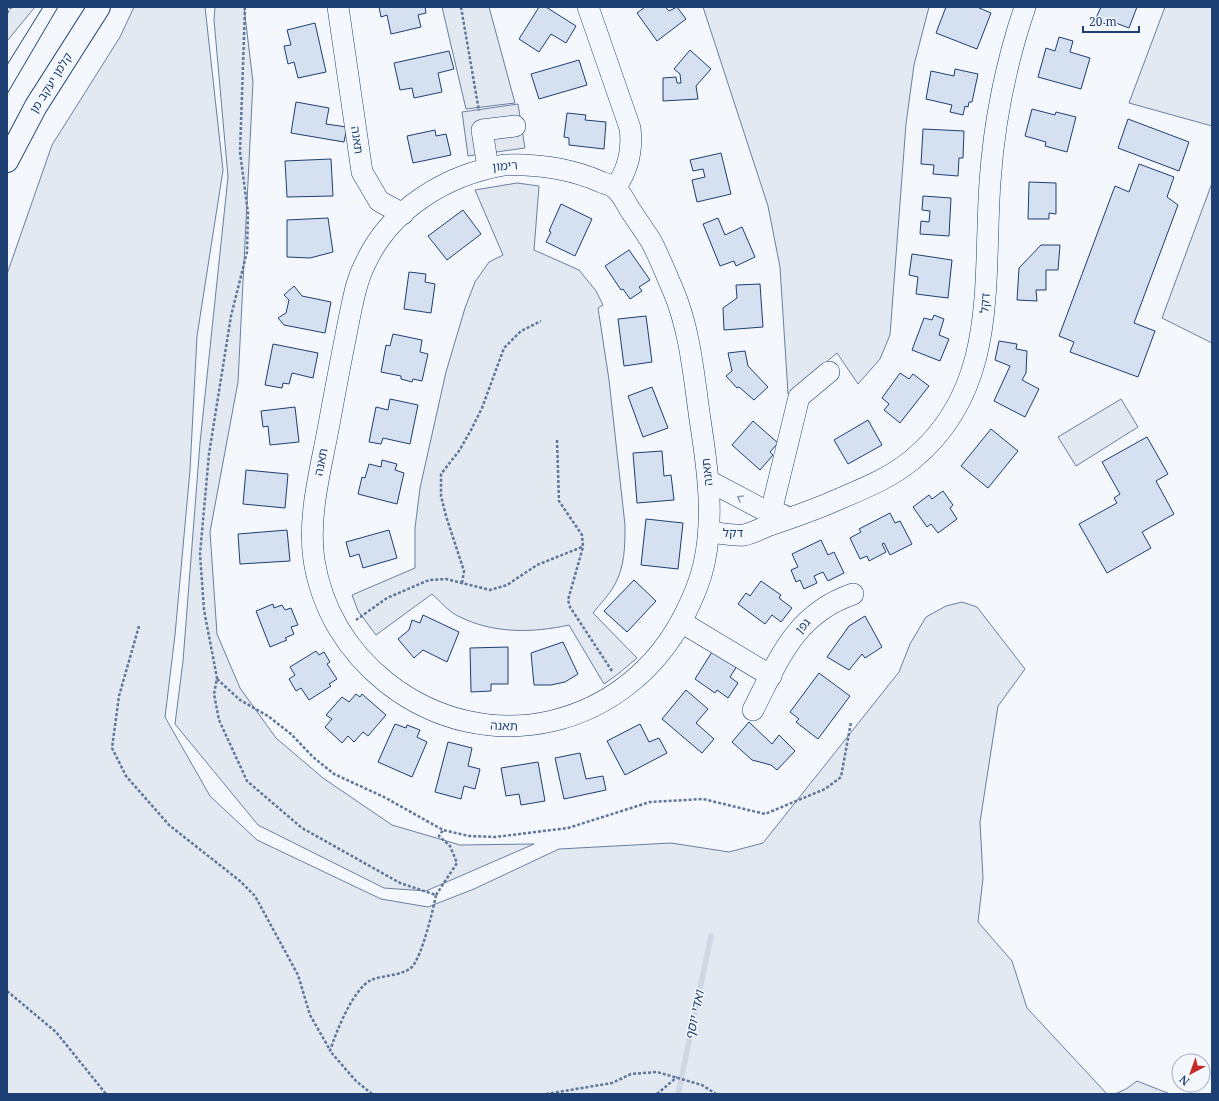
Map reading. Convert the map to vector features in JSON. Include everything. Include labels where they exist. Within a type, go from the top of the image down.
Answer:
[{"type":"main road","name":"קלמן יעקב מן","points":[[7,161],[36,106],[99,7]]},
{"type":"street","name":"תאנה","points":[[338,7],[362,172],[379,201],[403,214],[387,229],[375,246],[364,264],[357,284],[318,479],[313,520],[314,558],[322,592],[340,632],[352,649],[373,672],[398,691],[425,706],[453,718],[483,725],[519,727],[553,722],[584,712],[613,696],[638,676],[660,653],[681,622],[693,597],[704,566],[709,532],[709,481],[684,317],[652,243],[616,187]]},
{"type":"street","points":[[588,7],[630,128],[632,144],[629,159],[624,174],[616,187]]},
{"type":"street","name":"דקל","points":[[709,532],[745,534],[770,519],[804,515],[893,474],[929,445],[944,427],[967,387],[975,364],[984,314],[993,146],[1006,76],[1025,7]]},
{"type":"street","points":[[488,168],[482,130],[515,126]]},
{"type":"street","name":"רימון","points":[[403,214],[427,194],[444,184],[463,175],[504,165],[533,165],[560,168],[585,175],[616,187]]},
{"type":"street","points":[[709,481],[750,504],[770,519],[799,397],[829,372]]},
{"type":"street","name":"גפן","points":[[753,710],[789,643],[806,621],[827,605],[853,594]]},
{"type":"street","points":[[681,622],[770,676]]},
{"type":"path","points":[[7,12],[11,7]]},
{"type":"path","points":[[245,7],[240,152],[248,213],[247,252],[231,316],[209,454],[200,554],[204,610],[217,678],[214,694],[219,720],[247,781],[302,828],[400,884],[436,894]]},
{"type":"path","points":[[461,7],[482,130]]},
{"type":"path","points":[[462,583],[464,571],[441,496],[441,474],[459,451],[471,430],[482,408],[504,348],[521,331],[541,321]]},
{"type":"path","points":[[557,440],[559,501],[582,535],[583,547],[568,600],[570,607],[623,688]]},
{"type":"path","points":[[340,632],[387,598],[414,585],[429,580],[446,579],[490,590],[508,585],[537,565],[583,547]]},
{"type":"path","points":[[138,626],[119,696],[112,748],[126,776],[169,825],[240,881],[255,896],[298,975],[310,1015],[330,1050],[356,1081],[372,1094]]},
{"type":"path","points":[[217,678],[240,700],[268,716],[291,734],[313,757],[334,774],[384,797],[443,830],[469,836],[495,837],[568,828],[650,802],[704,800],[764,814],[825,789],[841,777],[851,722]]},
{"type":"path","points":[[330,1050],[347,1009],[370,981],[402,972],[412,967],[420,950],[436,894],[457,863],[450,846],[438,836],[443,830]]},
{"type":"path","points":[[7,991],[56,1032],[106,1094]]},
{"type":"path","points":[[546,1094],[612,1083],[631,1074],[657,1072],[702,1084],[716,1094]]},
{"type":"path","points":[[657,1094],[677,1077]]},
{"type":"shaded area","points":[[7,7],[35,7],[7,41]]},
{"type":"shaded area","points":[[134,7],[205,7],[223,170],[197,336],[190,470],[175,635],[165,717],[210,796],[257,840],[381,899],[428,907],[474,889],[559,849],[671,843],[729,852],[763,843],[899,672],[910,644],[926,617],[946,606],[962,602],[977,607],[1025,669],[998,706],[980,822],[983,878],[978,922],[1012,961],[1027,1008],[1107,1094],[7,1094],[7,274],[52,145],[120,37]]},
{"type":"shaded area","points":[[215,7],[244,7],[253,82],[238,382],[210,532],[217,634],[240,688],[276,738],[323,778],[392,825],[460,845],[534,844],[426,891],[384,888],[258,825],[175,724],[183,661],[200,443],[228,177],[214,20]]},
{"type":"shaded area","points":[[442,7],[489,7],[515,103],[466,109]]},
{"type":"shaded area","points":[[703,7],[929,7],[914,65],[906,124],[890,335],[880,359],[858,384],[837,353],[788,394],[780,267],[768,206]]},
{"type":"shaded area","points":[[1165,7],[1212,7],[1212,126],[1129,103]]},
{"type":"shaded area","points":[[518,104],[525,148],[468,156],[462,112]]},
{"type":"shaded area","points":[[517,183],[539,186],[534,250],[579,270],[596,291],[603,305],[598,308],[609,380],[625,525],[625,541],[624,556],[618,579],[610,593],[593,613],[637,658],[604,684],[569,625],[541,630],[499,629],[485,626],[471,622],[455,614],[432,594],[376,635],[358,611],[352,595],[415,568],[415,528],[420,488],[446,372],[465,308],[475,282],[489,262],[503,255],[475,190]]},
{"type":"shaded area","points":[[1212,183],[1212,343],[1162,318]]},
{"type":"shaded area","points":[[1121,399],[1138,427],[1076,466],[1058,437]]},
{"type":"shaded area","points":[[1137,1081],[1170,1094],[1115,1094],[1126,1089]]},
{"type":"building","points":[[379,7],[425,7],[426,13],[418,15],[421,27],[391,34],[387,15],[381,17]]},
{"type":"building","points":[[539,7],[546,7],[576,26],[566,43],[551,34],[539,52],[519,39]]},
{"type":"building","points":[[645,7],[665,7],[669,11],[677,7],[686,19],[657,41],[637,13]]},
{"type":"building","points":[[946,7],[977,7],[991,13],[977,49],[936,33]]},
{"type":"building","points":[[1101,7],[1137,7],[1129,28],[1113,22],[1111,26],[1095,20]]},
{"type":"building","points":[[315,23],[326,72],[298,78],[294,62],[288,64],[284,46],[291,45],[287,30]]},
{"type":"building","points":[[1059,37],[1073,41],[1070,52],[1090,58],[1081,89],[1038,77],[1046,48],[1055,51]]},
{"type":"building","points":[[690,50],[711,69],[696,86],[698,99],[663,101],[663,78],[676,77],[677,83],[681,83],[680,74],[674,69]]},
{"type":"building","points":[[449,51],[454,69],[438,73],[442,92],[414,98],[412,88],[400,90],[394,63]]},
{"type":"building","points":[[579,60],[587,85],[539,99],[531,74]]},
{"type":"building","points":[[955,69],[978,74],[972,102],[969,102],[968,107],[965,106],[963,115],[950,112],[952,105],[926,99],[931,71],[954,76]]},
{"type":"building","points":[[296,102],[329,108],[326,124],[347,127],[344,142],[291,133]]},
{"type":"building","points":[[1032,109],[1055,115],[1056,112],[1076,117],[1067,152],[1045,146],[1046,142],[1025,136]]},
{"type":"building","points":[[567,113],[586,115],[585,120],[606,122],[604,149],[569,145],[569,138],[564,137]]},
{"type":"building","points":[[1128,119],[1189,142],[1179,171],[1118,148]]},
{"type":"building","points":[[923,129],[964,131],[963,158],[959,158],[958,176],[933,174],[934,165],[921,164]]},
{"type":"building","points":[[435,130],[436,136],[446,134],[451,155],[413,163],[407,136]]},
{"type":"building","points":[[721,153],[731,194],[697,202],[692,180],[705,177],[703,169],[693,171],[690,160]]},
{"type":"building","points":[[331,159],[333,196],[287,197],[285,161]]},
{"type":"building","points":[[1139,164],[1174,177],[1167,197],[1178,205],[1134,323],[1155,331],[1138,377],[1070,352],[1074,342],[1059,336],[1115,186],[1129,192]]},
{"type":"building","points":[[1029,182],[1056,183],[1056,214],[1049,213],[1049,219],[1028,219]]},
{"type":"building","points":[[923,196],[951,198],[949,236],[920,234],[921,221],[929,222],[930,211],[922,210]]},
{"type":"building","points":[[561,204],[592,219],[575,256],[546,242],[551,232],[549,231]]},
{"type":"building","points":[[463,210],[481,234],[447,260],[428,236]]},
{"type":"building","points":[[328,218],[333,252],[310,258],[287,257],[287,220]]},
{"type":"building","points":[[718,218],[725,235],[742,227],[755,257],[736,266],[734,261],[720,266],[703,224]]},
{"type":"building","points":[[1041,245],[1060,245],[1058,270],[1046,270],[1046,290],[1036,290],[1037,301],[1017,300],[1019,268]]},
{"type":"building","points":[[629,250],[650,280],[639,287],[642,291],[630,299],[623,289],[621,290],[605,266]]},
{"type":"building","points":[[912,254],[952,260],[948,298],[916,294],[918,277],[909,275]]},
{"type":"building","points":[[409,272],[426,274],[425,282],[435,284],[431,313],[404,309]]},
{"type":"building","points":[[760,284],[763,327],[724,330],[723,308],[737,298],[736,285]]},
{"type":"building","points":[[294,286],[302,296],[331,302],[325,333],[284,325],[278,318],[286,313],[289,300],[284,295]]},
{"type":"building","points":[[934,315],[944,319],[939,335],[949,339],[940,361],[912,350],[924,318],[932,320]]},
{"type":"building","points":[[646,316],[652,362],[624,366],[618,319]]},
{"type":"building","points":[[393,334],[422,340],[420,352],[428,354],[422,381],[413,379],[412,382],[401,379],[401,376],[381,372],[386,345],[390,346]]},
{"type":"building","points":[[999,341],[1017,344],[1016,349],[1027,351],[1026,373],[1022,380],[1039,389],[1025,417],[994,401],[1010,366],[995,360]]},
{"type":"building","points":[[273,344],[318,353],[313,378],[292,373],[289,384],[283,383],[282,388],[265,385]]},
{"type":"building","points":[[745,351],[748,366],[768,387],[754,400],[739,387],[737,388],[726,376],[732,371],[728,353]]},
{"type":"building","points":[[900,373],[909,379],[913,374],[929,386],[900,423],[884,410],[889,404],[882,398]]},
{"type":"building","points":[[652,387],[668,428],[643,437],[628,396]]},
{"type":"building","points":[[390,399],[418,405],[410,444],[383,438],[381,444],[369,442],[376,407],[388,410]]},
{"type":"building","points":[[295,407],[299,442],[270,445],[268,426],[263,427],[261,411]]},
{"type":"building","points":[[868,420],[882,445],[848,464],[834,440]]},
{"type":"building","points":[[753,421],[778,443],[770,452],[773,455],[760,470],[732,445]]},
{"type":"building","points":[[991,429],[1018,451],[988,488],[961,466]]},
{"type":"building","points":[[1147,437],[1168,474],[1156,481],[1174,514],[1142,532],[1151,548],[1107,573],[1079,524],[1117,503],[1114,498],[1120,494],[1102,462]]},
{"type":"building","points":[[662,451],[664,476],[671,475],[674,500],[637,503],[633,453]]},
{"type":"building","points":[[382,460],[397,464],[395,470],[404,473],[397,504],[358,494],[362,477],[365,478],[369,464],[381,467]]},
{"type":"building","points":[[246,470],[288,474],[285,508],[243,504]]},
{"type":"building","points":[[943,491],[953,505],[950,508],[957,519],[938,533],[931,524],[927,527],[913,507],[929,495],[932,499]]},
{"type":"building","points":[[890,513],[895,523],[900,521],[912,544],[890,555],[884,543],[882,544],[886,552],[869,561],[867,556],[860,559],[850,538],[861,532],[859,529]]},
{"type":"building","points":[[646,519],[683,523],[678,569],[641,565]]},
{"type":"building","points":[[287,530],[290,561],[240,564],[238,534]]},
{"type":"building","points":[[389,530],[397,558],[363,568],[359,554],[350,557],[346,542]]},
{"type":"building","points":[[821,540],[828,555],[834,552],[844,573],[828,581],[823,572],[814,576],[817,583],[804,589],[800,580],[796,582],[791,570],[798,567],[792,554]]},
{"type":"building","points":[[634,580],[656,601],[627,632],[604,611]]},
{"type":"building","points":[[761,581],[781,595],[779,598],[792,608],[781,622],[772,615],[765,624],[738,604],[746,593],[750,596]]},
{"type":"building","points":[[273,604],[274,608],[282,605],[285,610],[291,608],[298,625],[291,627],[294,634],[285,638],[287,640],[270,647],[256,611]]},
{"type":"building","points":[[423,615],[459,632],[447,662],[423,650],[414,658],[398,639],[409,630],[412,620],[420,623]]},
{"type":"building","points":[[865,616],[882,647],[865,658],[862,654],[849,670],[827,657],[849,626]]},
{"type":"building","points":[[563,642],[578,674],[565,682],[551,685],[534,685],[531,653]]},
{"type":"building","points":[[717,644],[741,660],[730,677],[738,683],[728,698],[717,690],[715,693],[695,679]]},
{"type":"building","points":[[508,647],[508,684],[491,684],[491,691],[471,692],[470,648]]},
{"type":"building","points":[[316,651],[319,655],[324,652],[330,662],[327,664],[337,679],[329,684],[331,686],[309,700],[301,688],[296,691],[289,679],[295,675],[290,667]]},
{"type":"building","points":[[819,673],[850,696],[818,739],[796,722],[799,719],[790,712]]},
{"type":"building","points":[[686,690],[708,709],[696,723],[714,739],[702,753],[662,719]]},
{"type":"building","points":[[356,694],[360,697],[362,694],[386,715],[368,736],[363,732],[354,742],[348,736],[342,743],[325,727],[332,719],[326,715],[342,697],[349,702]]},
{"type":"building","points":[[749,722],[772,744],[779,735],[795,751],[777,770],[771,765],[752,760],[732,742]]},
{"type":"building","points":[[395,724],[406,728],[407,725],[420,730],[417,737],[427,742],[412,777],[378,762]]},
{"type":"building","points":[[640,724],[649,742],[659,738],[667,753],[625,775],[607,741]]},
{"type":"building","points":[[448,742],[472,748],[468,766],[480,769],[475,789],[464,786],[461,799],[435,792]]},
{"type":"building","points":[[580,753],[586,779],[603,776],[606,790],[564,799],[555,758]]},
{"type":"building","points":[[538,762],[545,801],[521,805],[519,794],[506,796],[501,768]]},
{"type":"waterway","name":"ואדי יוסף","points":[[678,1094],[711,936]]},
{"type":"tram line","points":[[7,65],[43,7]]},
{"type":"tram line","points":[[7,94],[58,7]]}]
